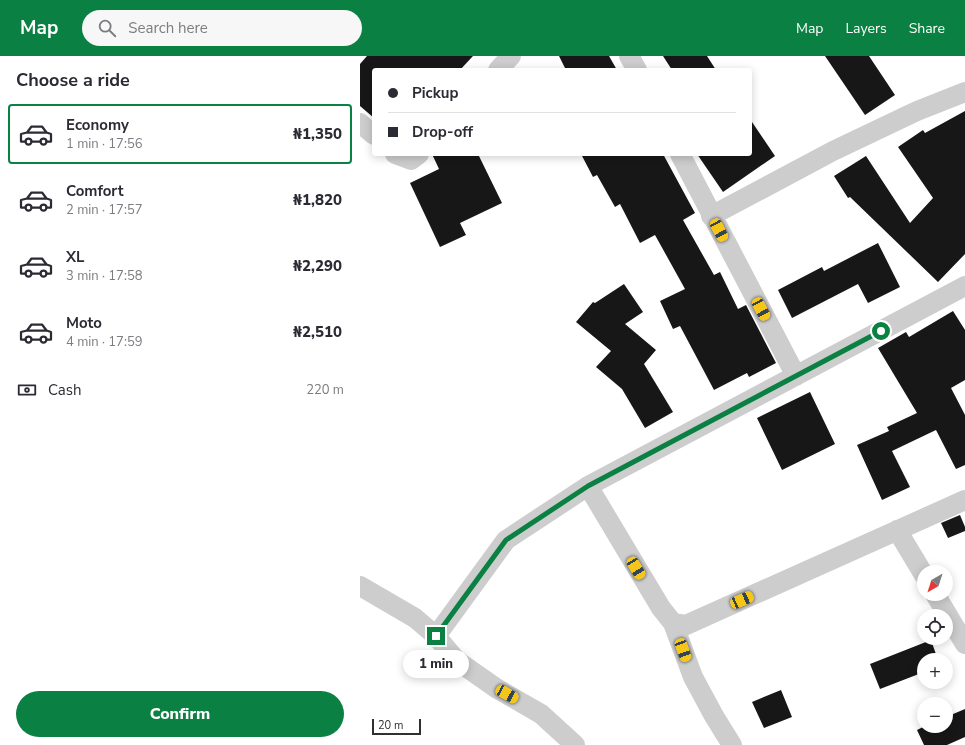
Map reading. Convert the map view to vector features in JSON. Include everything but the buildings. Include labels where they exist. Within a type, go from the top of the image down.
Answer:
[{"type":"street","points":[[500,68],[511,56]]},
{"type":"street","points":[[629,56],[635,68]]},
{"type":"street","points":[[712,216],[832,151],[917,111],[965,92]]},
{"type":"street","points":[[360,123],[372,133]]},
{"type":"street","points":[[401,156],[412,160],[417,156]]},
{"type":"street","points":[[681,156],[796,376]]},
{"type":"street","points":[[436,636],[506,540],[588,486],[965,286]]},
{"type":"street","points":[[588,486],[660,608],[673,623],[693,677],[732,745]]},
{"type":"street","points":[[673,623],[686,625],[965,500]]},
{"type":"street","points":[[897,530],[918,565]]},
{"type":"street","points":[[360,586],[415,618],[436,636],[456,660],[496,688],[541,714],[575,745]]},
{"type":"street","points":[[939,601],[965,644]]},
{"type":"route","points":[[436,636],[506,540],[588,486],[881,331]]}]
